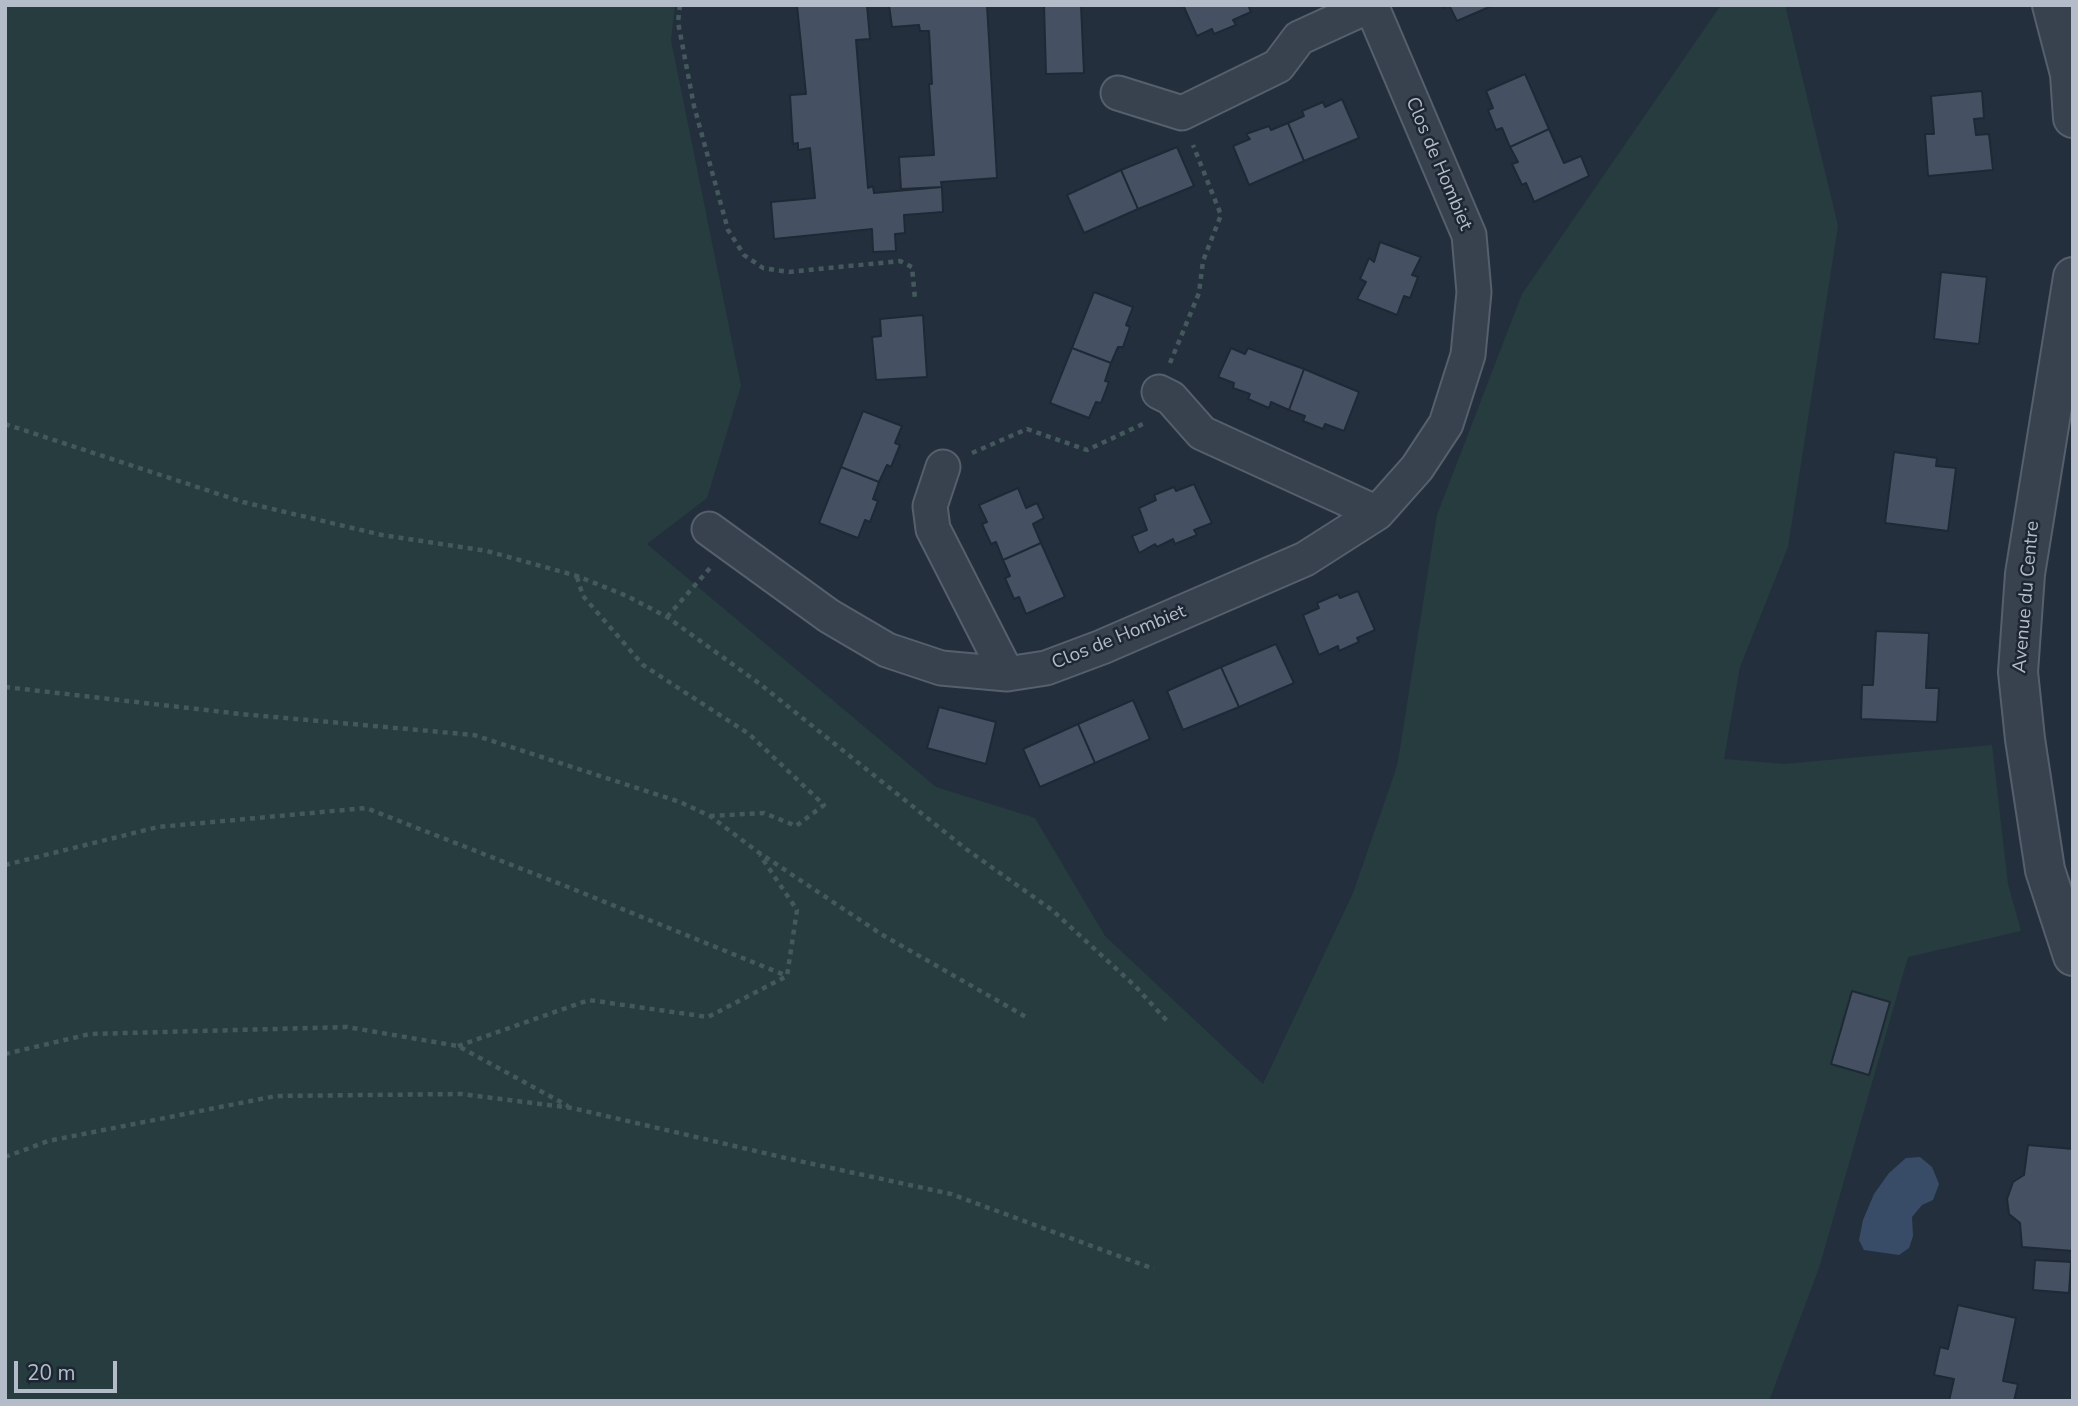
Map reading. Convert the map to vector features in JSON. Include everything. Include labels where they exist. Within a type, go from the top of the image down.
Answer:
[{"type":"street","name":"Clos de Hombiet","points":[[720,536],[829,617],[887,650],[941,668],[1007,674],[1046,668],[1128,636],[1305,558],[1377,513],[1417,468],[1446,424],[1468,355],[1474,292],[1469,235],[1371,5],[1299,38],[1278,66],[1182,113]]},
{"type":"street","points":[[2052,5],[2070,74],[2073,117]]},
{"type":"street","points":[[1118,93],[1182,113]]},
{"type":"street","name":"Avenue du Centre","points":[[2073,277],[2025,574],[2018,673],[2045,870],[2073,956]]},
{"type":"street","points":[[1158,392],[1171,398],[1202,433],[1377,513]]},
{"type":"street","points":[[943,467],[930,506],[933,529],[1007,674]]},
{"type":"path","points":[[680,5],[678,22],[694,106],[728,230],[744,256],[763,268],[789,272],[900,261],[912,267],[915,299]]},
{"type":"path","points":[[943,467],[1027,429],[1087,450],[1145,423],[1199,293],[1203,261],[1221,215],[1182,113]]},
{"type":"path","points":[[5,424],[243,502],[382,536],[487,551],[577,576],[627,596],[667,617],[761,684],[966,849],[1052,910],[1135,986],[1168,1022]]},
{"type":"path","points":[[667,617],[720,536]]},
{"type":"path","points":[[577,576],[583,596],[643,665],[749,734],[824,805],[796,826],[764,813],[710,816]]},
{"type":"path","points":[[5,687],[241,714],[474,735],[680,802],[710,816],[758,852],[881,934],[1026,1017]]},
{"type":"path","points":[[5,865],[158,827],[366,808],[787,976]]},
{"type":"path","points":[[758,852],[797,910],[787,976]]},
{"type":"path","points":[[458,1046],[589,1000],[708,1017],[787,976]]},
{"type":"path","points":[[5,1054],[90,1034],[347,1027],[458,1046],[572,1108]]},
{"type":"path","points":[[5,1157],[48,1141],[276,1096],[461,1094],[572,1108],[951,1194],[1154,1269]]},
{"type":"green space","points":[[5,5],[675,5],[671,40],[741,386],[707,498],[647,544],[936,787],[1035,818],[1105,936],[1263,1084],[1353,893],[1394,775],[1437,515],[1522,294],[1721,5],[1785,5],[1838,226],[1788,547],[1740,667],[1724,759],[1784,764],[1992,745],[2008,884],[2021,931],[1908,957],[1819,1268],[1769,1401],[5,1401]]},
{"type":"water","points":[[1920,1157],[1932,1167],[1939,1184],[1933,1200],[1922,1205],[1912,1217],[1913,1236],[1909,1248],[1899,1255],[1864,1250],[1859,1240],[1863,1220],[1874,1194],[1889,1173],[1906,1158]]},
{"type":"building","points":[[797,5],[867,5],[870,39],[856,40],[868,188],[873,186],[874,193],[942,187],[943,212],[904,215],[905,233],[895,234],[896,251],[873,252],[872,229],[774,239],[771,202],[815,198],[810,148],[798,150],[798,143],[793,144],[790,95],[806,94]]},
{"type":"building","points":[[889,5],[987,5],[997,178],[941,182],[942,187],[901,189],[899,157],[934,155],[929,84],[932,84],[929,31],[920,31],[919,25],[892,27]]},
{"type":"building","points":[[1044,5],[1081,5],[1084,73],[1046,74]]},
{"type":"building","points":[[1183,5],[1248,5],[1251,12],[1233,20],[1236,25],[1214,34],[1212,29],[1197,36]]},
{"type":"building","points":[[1449,5],[1494,5],[1457,21]]},
{"type":"building","points":[[1525,74],[1549,129],[1510,147],[1502,128],[1496,130],[1488,110],[1493,108],[1486,91]]},
{"type":"building","points":[[1982,91],[1984,118],[1974,119],[1976,135],[1989,134],[1993,170],[1928,176],[1925,134],[1934,134],[1931,96]]},
{"type":"building","points":[[1342,99],[1359,138],[1304,161],[1288,123],[1304,116],[1302,111],[1323,102],[1325,107]]},
{"type":"building","points":[[1288,123],[1304,161],[1249,185],[1233,146],[1250,139],[1246,134],[1269,126],[1271,130]]},
{"type":"building","points":[[1549,129],[1564,163],[1581,156],[1589,176],[1534,202],[1526,183],[1522,185],[1512,164],[1518,162],[1510,147]]},
{"type":"building","points":[[1177,147],[1194,186],[1138,209],[1121,170]]},
{"type":"building","points":[[1121,170],[1138,209],[1084,233],[1067,195]]},
{"type":"building","points":[[1380,242],[1421,257],[1412,275],[1418,277],[1410,298],[1404,296],[1397,315],[1357,299],[1366,282],[1360,279],[1369,258],[1374,262]]},
{"type":"building","points":[[1941,272],[1987,277],[1979,344],[1934,339]]},
{"type":"building","points":[[1094,292],[1133,307],[1126,325],[1130,327],[1123,347],[1118,347],[1111,363],[1072,348]]},
{"type":"building","points":[[923,315],[927,377],[876,380],[872,337],[881,336],[880,319]]},
{"type":"building","points":[[1072,348],[1111,363],[1105,381],[1109,382],[1101,403],[1096,402],[1089,418],[1050,403]]},
{"type":"building","points":[[1231,348],[1245,354],[1248,348],[1304,369],[1289,410],[1271,402],[1269,408],[1248,399],[1250,394],[1233,388],[1234,383],[1218,377]]},
{"type":"building","points":[[1304,369],[1359,392],[1344,431],[1325,424],[1323,429],[1303,421],[1305,416],[1289,410]]},
{"type":"building","points":[[863,411],[902,426],[895,443],[900,445],[891,467],[887,465],[879,482],[841,467]]},
{"type":"building","points":[[1894,452],[1937,458],[1936,466],[1956,468],[1948,531],[1885,523]]},
{"type":"building","points":[[841,467],[879,482],[873,499],[878,501],[870,522],[865,520],[858,538],[819,523]]},
{"type":"building","points":[[1194,484],[1212,523],[1194,530],[1197,535],[1175,544],[1173,539],[1157,547],[1155,544],[1139,553],[1132,536],[1147,530],[1139,508],[1156,500],[1154,495],[1174,487],[1176,491]]},
{"type":"building","points":[[1018,488],[1026,508],[1037,503],[1044,518],[1033,524],[1041,543],[1003,560],[996,542],[991,544],[982,524],[987,522],[979,505]]},
{"type":"building","points":[[1041,543],[1065,597],[1026,614],[1019,597],[1014,599],[1005,578],[1010,576],[1003,560]]},
{"type":"building","points":[[1358,591],[1375,630],[1357,638],[1359,642],[1339,651],[1338,646],[1319,655],[1303,615],[1319,608],[1317,603],[1338,594],[1340,598]]},
{"type":"building","points":[[1876,631],[1929,633],[1926,688],[1939,688],[1937,722],[1861,719],[1862,685],[1873,685]]},
{"type":"building","points":[[1276,644],[1294,683],[1239,707],[1221,667]]},
{"type":"building","points":[[1221,667],[1239,707],[1183,730],[1167,691]]},
{"type":"building","points":[[1133,700],[1150,739],[1095,763],[1078,724]]},
{"type":"building","points":[[939,707],[996,722],[986,764],[927,748]]},
{"type":"building","points":[[1078,724],[1095,763],[1040,787],[1023,749]]},
{"type":"building","points":[[1852,991],[1890,1002],[1869,1075],[1831,1064]]},
{"type":"building","points":[[2028,1145],[2073,1149],[2073,1251],[2022,1247],[2020,1223],[2009,1214],[2007,1199],[2013,1182],[2024,1175]]},
{"type":"building","points":[[2035,1260],[2071,1262],[2069,1293],[2033,1290]]},
{"type":"building","points":[[1958,1305],[2016,1318],[2003,1381],[2018,1384],[2014,1401],[1949,1401],[1954,1379],[1934,1375],[1940,1347],[1948,1349]]}]
